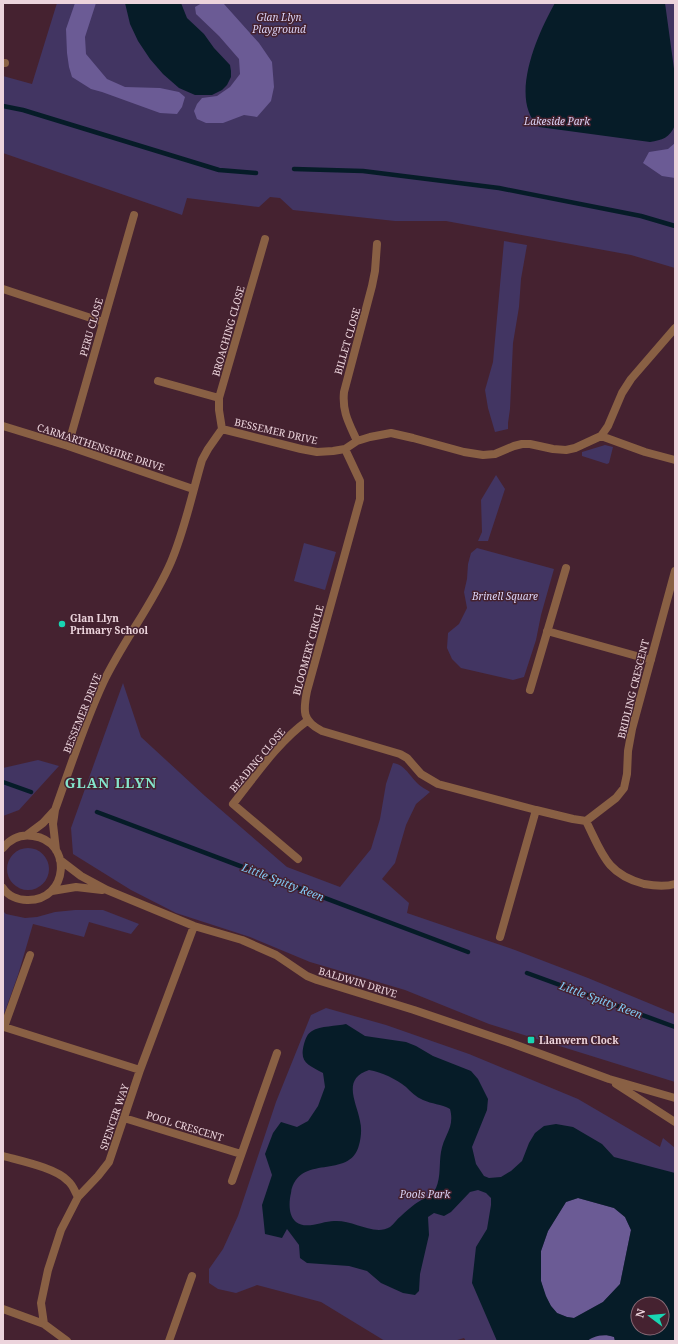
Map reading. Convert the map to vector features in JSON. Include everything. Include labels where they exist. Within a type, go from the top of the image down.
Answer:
[{"type":"street","name":"PERU CLOSE","points":[[68,446],[134,215]]},
{"type":"street","name":"BROACHING CLOSE","points":[[222,429],[219,398],[265,239]]},
{"type":"street","name":"BILLET CLOSE","points":[[358,441],[345,413],[343,403],[344,392],[372,286],[375,271],[377,244]]},
{"type":"street","points":[[3,289],[103,322]]},
{"type":"street","points":[[675,328],[631,379],[622,393],[608,426],[601,436],[645,452],[675,460]]},
{"type":"street","points":[[158,381],[219,398]]},
{"type":"street","name":"CARMARTHENSHIRE DRIVE","points":[[3,426],[68,446],[194,489]]},
{"type":"street","name":"BESSEMER DRIVE","points":[[56,850],[53,824],[55,810],[103,683],[122,648],[155,594],[171,562],[202,460],[222,429],[317,452],[345,449],[358,441],[380,434],[391,433],[464,452],[489,455],[522,444],[566,450],[575,448],[601,436]]},
{"type":"street","name":"BLOOMERY CIRCLE","points":[[307,721],[304,707],[307,691],[360,499],[360,481],[345,449]]},
{"type":"street","points":[[530,690],[566,568]]},
{"type":"street","name":"BRIDLING CRESCENT","points":[[586,821],[616,798],[624,788],[632,729],[675,570]]},
{"type":"street","points":[[547,631],[651,660]]},
{"type":"street","points":[[307,721],[313,727],[322,731],[400,754],[407,758],[421,774],[438,784],[536,810],[586,821],[608,863],[616,871],[626,878],[654,886],[668,886],[675,884]]},
{"type":"street","name":"BEADING CLOSE","points":[[298,859],[233,804],[278,749],[297,728],[307,721]]},
{"type":"street","name":"BESSEMER DRIVE","points":[[27,835],[43,823],[55,810]]},
{"type":"street","points":[[500,937],[536,810]]},
{"type":"street","points":[[3,839],[27,835],[38,836],[48,842],[56,850],[60,860],[61,871],[58,882],[52,891],[43,897],[33,900],[23,900],[13,897],[3,888]]},
{"type":"street","points":[[3,848],[14,838]]},
{"type":"street","points":[[60,860],[81,876],[107,890]]},
{"type":"street","points":[[52,891],[76,888],[107,890]]},
{"type":"street","name":"BALDWIN DRIVE","points":[[107,890],[194,926],[242,940],[276,955],[307,976],[317,980],[414,1010],[511,1043],[609,1079]]},
{"type":"street","name":"SPENCER WAY","points":[[44,1324],[41,1303],[48,1270],[61,1230],[78,1197],[109,1162],[140,1070],[194,926]]},
{"type":"street","points":[[30,955],[4,1027],[140,1070]]},
{"type":"street","points":[[232,1181],[240,1154],[277,1053]]},
{"type":"street","points":[[609,1079],[675,1098]]},
{"type":"street","points":[[609,1079],[675,1122]]},
{"type":"street","name":"POOL CRESCENT","points":[[124,1118],[240,1154]]},
{"type":"street","points":[[3,1156],[63,1175],[70,1182],[78,1197]]},
{"type":"street","points":[[169,1341],[192,1276]]},
{"type":"street","points":[[3,1309],[44,1324],[67,1341]]},
{"type":"green space","name":"Lakeside Park","points":[[57,3],[675,3],[675,268],[631,255],[446,221],[395,221],[293,210],[280,198],[270,197],[259,207],[187,198],[182,215],[3,153],[3,76],[32,84]]},
{"type":"green space","points":[[504,241],[527,245],[513,343],[508,429],[495,432],[488,408],[485,390],[493,362]]},
{"type":"green space","points":[[605,445],[613,447],[609,463],[607,464],[582,456],[582,452]]},
{"type":"green space","points":[[496,475],[505,489],[488,541],[478,541],[482,532],[481,500]]},
{"type":"green space","points":[[304,543],[336,552],[325,590],[294,581]]},
{"type":"green space","name":"Brinell Square","points":[[477,548],[554,569],[541,615],[536,640],[524,677],[513,680],[461,668],[452,659],[447,648],[448,633],[459,624],[467,608],[464,592],[468,564],[471,553]]},
{"type":"green space","points":[[123,683],[141,737],[205,796],[287,867],[340,887],[371,849],[380,819],[386,784],[393,763],[398,764],[418,784],[430,792],[416,804],[406,825],[395,863],[382,879],[409,903],[407,913],[515,950],[675,1014],[675,1082],[489,1024],[405,990],[310,962],[250,937],[176,913],[131,890],[73,854],[71,828]]},
{"type":"green space","points":[[38,760],[59,766],[19,810],[3,816],[3,768]]},
{"type":"green space","points":[[28,848],[43,854],[49,869],[43,884],[28,890],[13,884],[7,869],[13,854]]},
{"type":"green space","points":[[75,910],[103,910],[139,924],[131,934],[89,922],[84,937],[33,924],[18,975],[3,1017],[3,911],[6,914],[25,918]]},
{"type":"green space","name":"Pools Park","points":[[326,1008],[386,1025],[469,1054],[578,1099],[660,1147],[663,1138],[675,1148],[675,1341],[466,1341],[464,1338],[454,1341],[385,1341],[321,1302],[257,1285],[236,1293],[218,1289],[209,1283],[209,1269],[223,1249],[238,1216],[276,1102],[311,1015]]},
{"type":"shaded area","points":[[75,3],[96,3],[85,37],[86,54],[107,79],[125,87],[160,88],[179,92],[185,97],[182,107],[177,114],[160,113],[91,89],[72,77],[67,53],[66,29]]},
{"type":"shaded area","points":[[202,3],[224,4],[259,43],[272,62],[274,87],[271,101],[257,117],[244,115],[223,123],[206,123],[197,119],[194,111],[202,98],[217,96],[230,87],[240,74],[239,59],[219,36],[196,14],[195,7]]},
{"type":"shaded area","points":[[675,143],[675,178],[662,176],[643,163],[649,152],[668,149]]},
{"type":"shaded area","points":[[578,1198],[614,1208],[625,1217],[631,1230],[620,1284],[603,1302],[574,1318],[557,1313],[545,1296],[541,1281],[541,1251],[548,1231],[566,1202]]},
{"type":"shaded area","points":[[607,1335],[614,1337],[615,1341],[587,1341],[593,1336]]},
{"type":"water","points":[[125,3],[181,3],[187,18],[204,34],[214,48],[230,65],[231,77],[227,85],[222,90],[212,95],[195,95],[179,88],[163,74],[150,59],[138,41],[130,24]]},
{"type":"water","points":[[555,3],[665,3],[675,76],[675,125],[668,136],[650,142],[539,127],[530,115],[526,100],[526,83],[534,48]]},
{"type":"water","points":[[346,1024],[365,1036],[406,1042],[433,1056],[471,1071],[478,1079],[488,1099],[487,1110],[472,1147],[476,1164],[484,1176],[489,1178],[501,1177],[511,1171],[522,1161],[529,1143],[535,1133],[544,1126],[556,1124],[573,1127],[602,1144],[614,1157],[675,1173],[675,1341],[615,1341],[614,1337],[604,1335],[593,1337],[587,1341],[497,1341],[472,1283],[476,1247],[487,1229],[491,1205],[491,1198],[486,1193],[478,1190],[470,1192],[451,1212],[444,1216],[434,1213],[428,1217],[429,1235],[420,1274],[419,1291],[415,1295],[403,1293],[381,1283],[367,1271],[349,1266],[307,1263],[300,1258],[299,1245],[287,1229],[282,1238],[265,1234],[262,1205],[272,1175],[265,1154],[273,1133],[281,1122],[297,1127],[308,1121],[318,1106],[325,1087],[323,1073],[306,1063],[303,1050],[305,1040],[309,1033],[315,1029]],"holes":[[[369,1070],[379,1072],[402,1084],[420,1099],[450,1109],[451,1121],[442,1146],[438,1184],[436,1188],[429,1195],[415,1204],[390,1227],[384,1229],[379,1230],[367,1228],[340,1221],[330,1221],[310,1225],[296,1222],[290,1212],[291,1193],[296,1181],[303,1173],[313,1169],[346,1162],[354,1156],[359,1145],[361,1130],[354,1099],[353,1085],[355,1079],[360,1074]],[[578,1198],[614,1208],[625,1217],[631,1230],[620,1284],[603,1302],[574,1318],[557,1313],[551,1306],[546,1296],[541,1281],[541,1251],[548,1231],[566,1202]]]},
{"type":"waterway","points":[[3,106],[23,110],[219,170],[256,173]]},
{"type":"waterway","points":[[294,169],[363,171],[499,188],[641,216],[675,226]]},
{"type":"waterway","name":"Little Spitty Reen","points":[[3,782],[31,792]]},
{"type":"waterway","name":"Little Spitty Reen","points":[[97,812],[468,952]]},
{"type":"waterway","name":"Little Spitty Reen","points":[[527,973],[675,1027]]},
{"type":"place","name":"Glan Llyn Primary School","points":[[62,624]]},
{"type":"place","name":"Llanwern Clock","points":[[531,1040]]},
{"type":"district","name":"GLAN LLYN","points":[[111,783]]},
{"type":"park label","name":"Glan Llyn Playground","points":[[279,22]]}]
